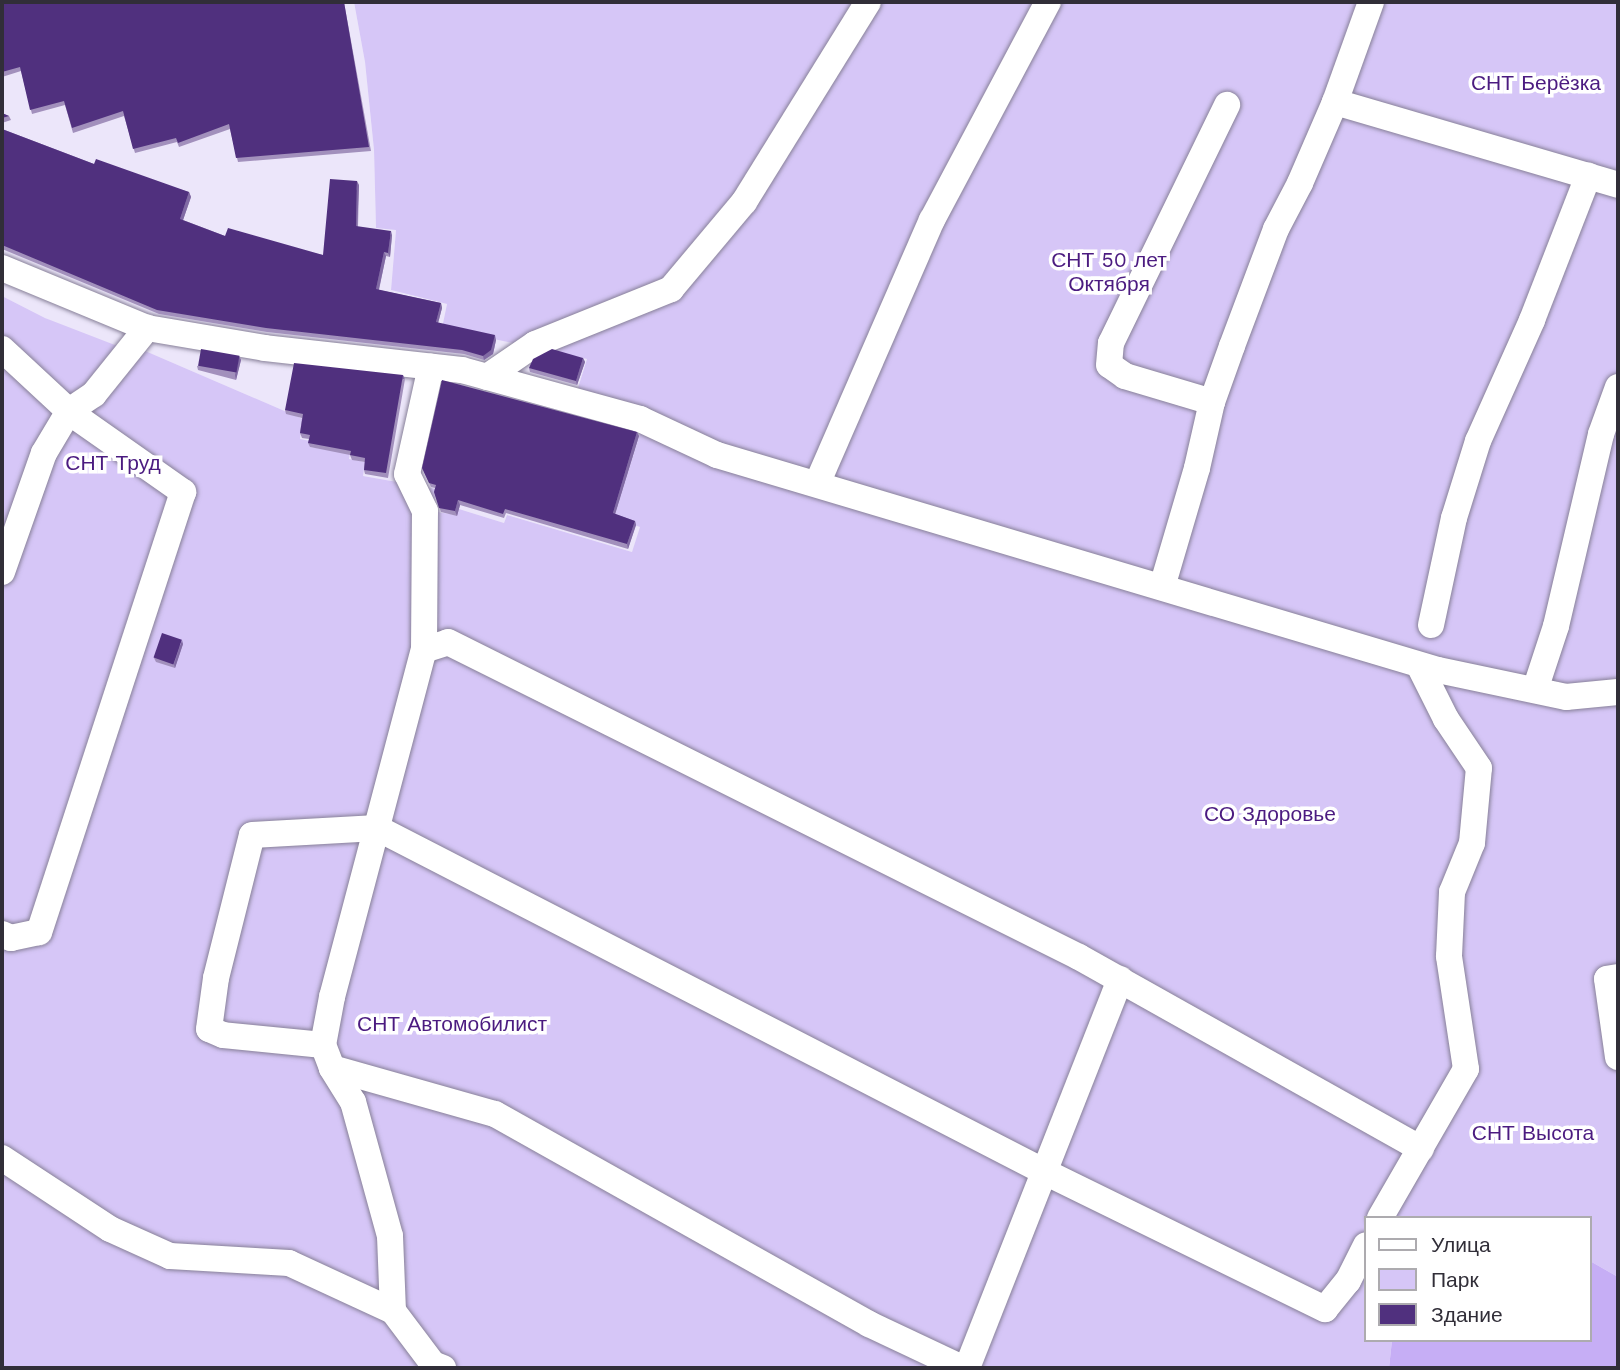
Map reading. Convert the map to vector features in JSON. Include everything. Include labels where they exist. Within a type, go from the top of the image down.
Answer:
[{"type":"street","points":[[487,377],[535,344],[671,289],[744,202],[868,2]]},
{"type":"street","points":[[817,484],[932,220],[1048,2]]},
{"type":"street","points":[[1162,587],[1198,468],[1212,402],[1276,229],[1300,183],[1335,102],[1371,2]]},
{"type":"street","points":[[1335,102],[1618,185]]},
{"type":"street","points":[[1212,402],[1125,376],[1109,365],[1111,342],[1227,105]]},
{"type":"street","points":[[1431,625],[1454,518],[1478,441],[1532,320],[1588,176]]},
{"type":"street","points":[[2,268],[148,328],[265,348],[431,367],[487,377],[640,419],[717,455],[1419,665],[1566,697],[1618,692]]},
{"type":"street","points":[[2,572],[44,453],[69,411],[94,394],[148,328]]},
{"type":"street","points":[[2,349],[69,411],[183,492],[39,932],[11,938],[2,934]]},
{"type":"street","points":[[393,1311],[390,1236],[353,1102],[328,1057],[332,997],[424,650],[425,511],[407,474],[431,367]]},
{"type":"street","points":[[1535,690],[1556,626],[1601,434],[1618,387]]},
{"type":"street","points":[[424,650],[448,642],[1119,979],[1421,1149]]},
{"type":"street","points":[[1381,1216],[1466,1069],[1450,956],[1452,892],[1472,843],[1479,768],[1446,719],[1419,665]]},
{"type":"street","points":[[962,1368],[869,1324],[495,1114],[328,1057],[223,1035],[209,1029],[216,978],[252,835],[377,828],[1045,1172],[1325,1309],[1348,1281],[1364,1249]]},
{"type":"street","points":[[1618,977],[1608,979],[1618,1057]]},
{"type":"street","points":[[967,1368],[1119,979]]},
{"type":"street","points":[[2,1158],[110,1229],[170,1256],[289,1263],[393,1311],[433,1364],[443,1368]]},
{"type":"shaded area","points":[[2,2],[354,2],[365,62],[374,150],[376,227],[396,229],[391,290],[447,304],[442,328],[587,359],[572,407],[642,426],[615,518],[641,527],[632,552],[507,515],[504,523],[459,509],[457,516],[432,510],[437,489],[363,476],[349,459],[308,446],[300,439],[303,419],[136,347],[120,373],[82,337],[2,296]]},
{"type":"shaded area","points":[[1592,1262],[1618,1277],[1618,1368],[1389,1368],[1392,1342],[1592,1342]]},
{"type":"green space","points":[[354,2],[1618,2],[1618,1277],[1592,1262],[1592,1216],[1364,1216],[1364,1342],[1392,1342],[1389,1368],[2,1368],[2,296],[45,318],[133,352],[136,347],[303,419],[300,439],[310,441],[310,447],[350,453],[349,459],[365,462],[363,476],[437,489],[432,511],[456,515],[459,509],[504,523],[507,515],[632,552],[640,527],[614,518],[642,427],[572,407],[587,359],[442,328],[447,304],[391,290],[396,230],[376,228],[374,150],[365,62]]},
{"type":"building","points":[[2,2],[344,2],[369,147],[236,158],[229,124],[178,143],[176,138],[133,149],[123,111],[72,128],[64,101],[30,110],[20,67],[2,72]]},
{"type":"building","points":[[2,129],[94,164],[96,159],[189,192],[180,219],[225,236],[228,228],[323,255],[330,179],[357,181],[356,226],[391,231],[388,253],[384,252],[376,289],[441,303],[436,322],[495,335],[491,350],[483,356],[462,350],[266,328],[157,310],[2,245]]},
{"type":"building","points":[[201,349],[239,356],[236,373],[198,366]]},
{"type":"building","points":[[552,349],[583,358],[576,381],[529,368],[533,359]]},
{"type":"building","points":[[294,363],[403,375],[386,473],[364,470],[365,458],[350,455],[351,451],[308,443],[310,435],[300,433],[303,414],[285,410]]},
{"type":"building","points":[[442,380],[637,432],[613,513],[635,521],[627,544],[505,509],[503,514],[458,500],[455,511],[439,508],[434,492],[436,485],[429,483],[422,468]]},
{"type":"building","points":[[162,633],[182,640],[173,664],[154,658]]},
{"type":"park label","name":"СНТ Берёзка","points":[[1536,83]]},
{"type":"park label","name":"СНТ 50 лет Октября","points":[[1109,272]]},
{"type":"park label","name":"СНТ Труд","points":[[113,463]]},
{"type":"park label","name":"СО Здоровье","points":[[1270,814]]},
{"type":"park label","name":"СНТ Автомобилист","points":[[452,1024]]},
{"type":"park label","name":"СНТ Высота","points":[[1533,1133]]}]
